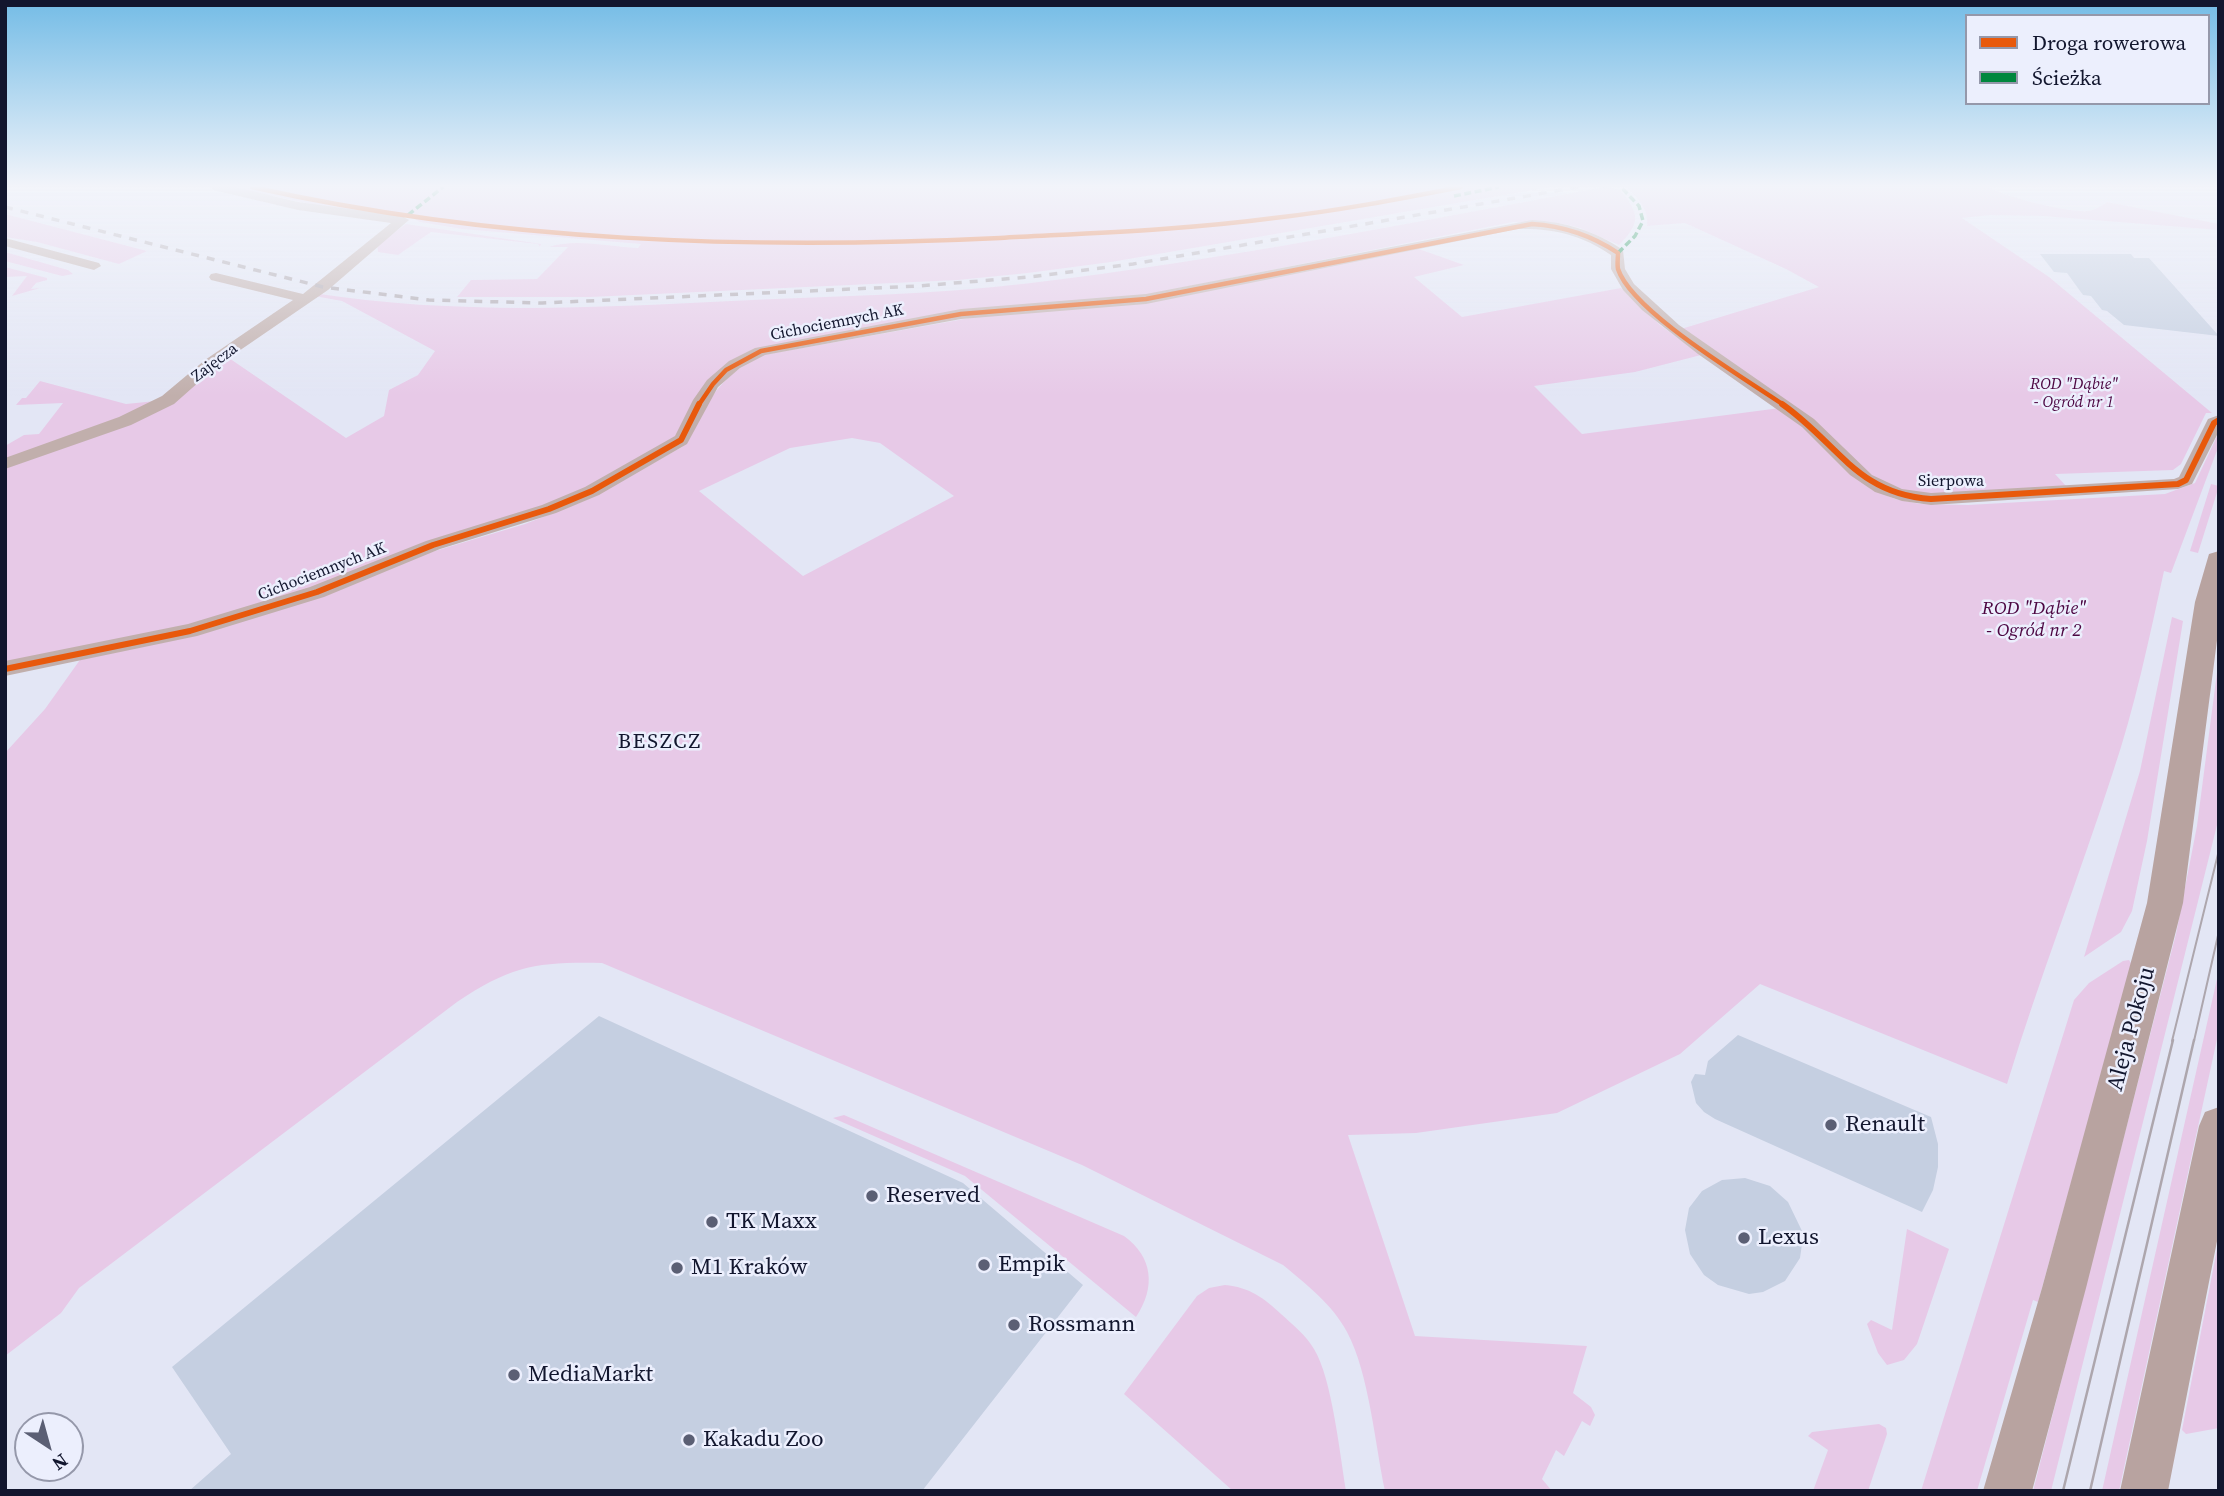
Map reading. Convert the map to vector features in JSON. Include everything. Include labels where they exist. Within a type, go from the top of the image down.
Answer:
[{"type":"main road","name":"Aleja Pokoju","points":[[2007,1491],[2064,1288],[2165,903],[2175,855],[2200,646],[2219,559]]},
{"type":"main road","points":[[2144,1491],[2219,1126]]},
{"type":"street","points":[[60,257],[94,266]]},
{"type":"street","name":"Zajęcza","points":[[5,464],[157,407],[211,363],[306,299],[361,257]]},
{"type":"street","name":"Cichociemnych AK","points":[[5,668],[190,631],[244,616],[317,592],[433,545],[560,505],[603,485],[681,440],[689,430],[701,401],[716,380],[739,360],[761,351],[961,314],[1146,299],[1358,257]]},
{"type":"street","name":"Sierpowa","points":[[1618,257],[1618,269],[1645,304],[1676,330],[1794,411],[1865,478],[1893,492],[1931,499],[2178,484],[2186,480],[2214,423],[2219,420]]},
{"type":"street","points":[[216,277],[306,299]]},
{"type":"green space","points":[[5,257],[22,257],[68,270],[73,274],[62,276],[5,261]]},
{"type":"green space","points":[[92,257],[134,257],[119,264]]},
{"type":"green space","points":[[558,257],[1141,257],[958,280],[590,297],[457,297],[471,280],[537,279]]},
{"type":"green space","points":[[1214,257],[1338,257],[1145,295],[968,310],[741,356],[675,437],[580,493],[241,613],[5,664],[5,467],[113,428],[226,356],[346,438],[384,416],[389,390],[418,375],[435,351],[342,301],[309,295],[313,293],[417,305],[522,308],[626,306],[956,290],[1031,283]]},
{"type":"green space","name":"ROD \"Dąbie\" - Ogród nr 2","points":[[1372,257],[1441,257],[1464,265],[1414,277],[1462,317],[1621,288],[1660,325],[1701,355],[1635,372],[1534,386],[1582,434],[1780,408],[1804,426],[1871,489],[1895,499],[1920,504],[1968,505],[2165,494],[2195,483],[2219,432],[2219,445],[2171,573],[2164,571],[2121,747],[2007,1084],[1760,984],[1680,1054],[1557,1113],[1416,1133],[1348,1135],[1415,1336],[1587,1346],[1573,1393],[1591,1407],[1595,1415],[1590,1426],[1582,1421],[1564,1456],[1556,1450],[1542,1479],[1552,1491],[1385,1491],[1366,1388],[1355,1349],[1334,1313],[1283,1265],[1082,1165],[602,963],[560,963],[526,968],[494,980],[457,1002],[79,1288],[61,1313],[5,1356],[5,753],[45,709],[82,657],[525,524],[584,501],[682,447],[720,386],[743,366],[763,355],[981,316],[1143,303]],"holes":[[[852,438],[880,443],[954,496],[803,576],[699,491],[790,448]]]},
{"type":"green space","name":"ROD \"Dąbie\" - Ogród nr 1","points":[[1759,257],[2019,257],[2049,277],[2212,413],[2206,413],[2181,464],[2173,470],[2055,474],[2066,486],[1929,494],[1910,492],[1875,479],[1681,329],[1819,287]]},
{"type":"green space","points":[[5,267],[47,280],[36,283],[31,289],[40,288],[12,296],[27,276],[5,277]]},
{"type":"green space","points":[[40,381],[126,404],[166,400],[5,463],[5,446],[24,435],[39,434],[63,403],[16,405],[22,398],[26,398]]},
{"type":"green space","points":[[2211,484],[2219,486],[2198,553],[2190,551]]},
{"type":"green space","points":[[2172,617],[2183,621],[2147,841],[2132,911],[2121,932],[2084,957],[2140,771]]},
{"type":"green space","points":[[2219,657],[2219,817],[2051,1491],[2033,1491],[2176,934],[2197,826]]},
{"type":"green space","points":[[2129,960],[2132,965],[2038,1302],[2033,1300],[1977,1491],[1921,1491],[2074,1000],[2089,983],[2123,961]]},
{"type":"green space","points":[[2219,970],[2219,1030],[2119,1491],[2102,1491]]},
{"type":"green space","points":[[844,1115],[1124,1236],[1141,1253],[1148,1273],[1147,1295],[1136,1317],[965,1176],[833,1118]]},
{"type":"green space","points":[[1907,1229],[1949,1249],[1917,1344],[1904,1360],[1887,1365],[1878,1353],[1867,1324],[1871,1320],[1892,1330]]},
{"type":"green space","points":[[2219,1239],[2219,1428],[2186,1434],[2182,1430]]},
{"type":"green space","points":[[1225,1285],[1241,1288],[1262,1298],[1299,1330],[1314,1349],[1326,1378],[1346,1491],[1233,1491],[1124,1394],[1197,1296],[1209,1288]]},
{"type":"green space","points":[[1879,1424],[1886,1428],[1887,1434],[1868,1491],[1813,1491],[1828,1450],[1808,1436],[1812,1432]]},
{"type":"building","points":[[2042,257],[2149,258],[2219,336],[2124,325],[2102,310],[2091,296],[2083,295],[2067,273],[2054,272]]},
{"type":"building","name":"M1 Kraków","points":[[599,1016],[963,1183],[1083,1285],[922,1491],[189,1491],[231,1454],[172,1367]]},
{"type":"building","name":"Renault","points":[[1738,1035],[1931,1117],[1938,1144],[1938,1167],[1933,1190],[1922,1212],[1704,1112],[1696,1103],[1691,1082],[1695,1074],[1705,1075],[1708,1061]]},
{"type":"building","name":"Lexus","points":[[1745,1178],[1770,1186],[1788,1202],[1802,1231],[1800,1258],[1785,1281],[1763,1292],[1749,1294],[1718,1285],[1704,1275],[1690,1254],[1685,1230],[1689,1208],[1702,1191],[1722,1180]]},
{"type":"tram line","points":[[2172,1041],[2219,850]]},
{"type":"tram line","points":[[2194,1041],[2219,931]]},
{"type":"tram line","points":[[2063,1491],[2173,1040]]},
{"type":"tram line","points":[[2090,1491],[2194,1040]]},
{"type":"railway","points":[[203,257],[323,287],[429,300],[542,303],[918,286],[1029,277],[1175,257]]},
{"type":"cycle path","points":[[5,669],[190,631],[317,592],[433,545],[549,509],[592,491],[681,440],[701,400],[719,377],[734,365],[761,351],[961,314],[1146,299],[1358,257]]},
{"type":"cycle path","points":[[1618,257],[1618,269],[1628,286],[1673,328],[1808,423],[1865,479],[1909,497],[1931,499],[2178,484],[2186,480],[2214,423],[2219,420]]},
{"type":"place","name":"Renault","points":[[1831,1125]]},
{"type":"place","name":"Reserved","points":[[872,1196]]},
{"type":"place","name":"TK Maxx","points":[[712,1222]]},
{"type":"place","name":"Lexus","points":[[1744,1238]]},
{"type":"place","name":"Empik","points":[[984,1265]]},
{"type":"place","name":"M1 Kraków","points":[[677,1268]]},
{"type":"place","name":"Rossmann","points":[[1014,1325]]},
{"type":"place","name":"MediaMarkt","points":[[514,1375]]},
{"type":"place","name":"Kakadu Zoo","points":[[689,1440]]},
{"type":"district","name":"BESZCZ","points":[[660,743]]}]
